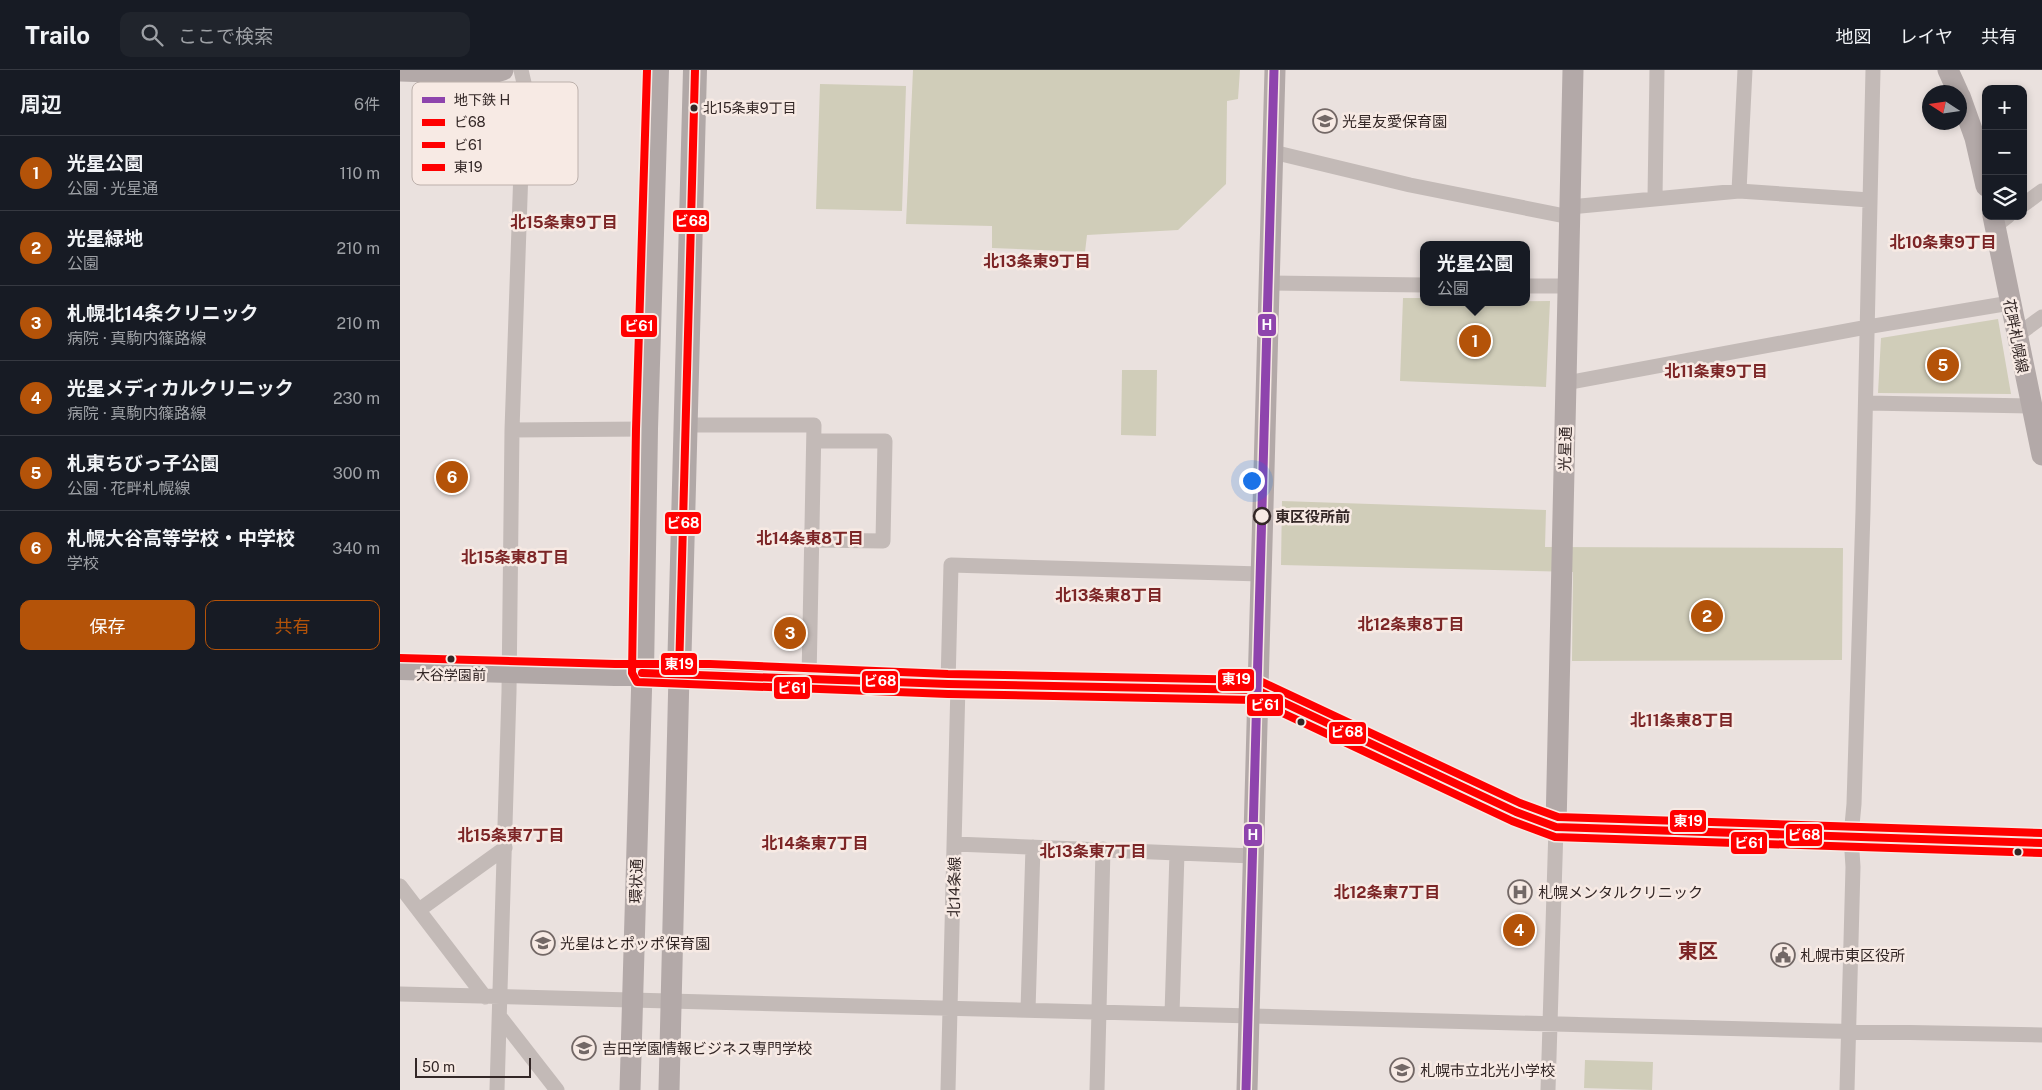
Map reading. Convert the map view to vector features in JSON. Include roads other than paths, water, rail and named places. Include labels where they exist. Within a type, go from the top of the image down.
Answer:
[{"type":"main road","points":[[642,673],[646,428],[657,70]]},
{"type":"main road","points":[[680,674],[696,70]]},
{"type":"main road","points":[[400,668],[680,674],[953,684],[1257,690],[1516,812],[1556,827],[1812,837],[1851,836],[2042,843]]},
{"type":"street","points":[[400,71],[490,74],[503,70]]},
{"type":"street","points":[[1247,1090],[1275,70]]},
{"type":"street","name":"光星通","points":[[1556,827],[1573,70]]},
{"type":"street","points":[[1655,197],[1657,70]]},
{"type":"street","points":[[1739,191],[1745,70]]},
{"type":"street","points":[[1847,1090],[1853,867],[1851,836],[1854,804],[1866,403],[1873,70]]},
{"type":"street","points":[[1948,70],[1955,85]]},
{"type":"street","points":[[1967,116],[1975,138],[1983,175]]},
{"type":"street","points":[[1273,152],[1410,185],[1570,212],[1655,197],[1739,191],[1870,200]]},
{"type":"street","points":[[497,1090],[510,671],[512,430],[520,185]]},
{"type":"street","points":[[2027,202],[2042,191]]},
{"type":"street","name":"花畔札幌線","points":[[1999,220],[2016,336],[2030,406],[2041,444]]},
{"type":"street","points":[[1270,283],[1420,285]]},
{"type":"street","points":[[1530,286],[1569,286]]},
{"type":"street","points":[[1566,383],[1867,327],[2010,303]]},
{"type":"street","points":[[2016,336],[2042,317]]},
{"type":"street","points":[[1866,403],[2030,406]]},
{"type":"street","points":[[686,425],[814,425],[809,679]]},
{"type":"street","points":[[512,430],[646,428]]},
{"type":"street","points":[[813,540],[883,541],[885,441],[814,440]]},
{"type":"street","name":"北14条線","points":[[948,1090],[955,844],[951,565],[1261,574]]},
{"type":"street","name":"環状通","points":[[630,1090],[642,673]]},
{"type":"street","points":[[669,1090],[680,674]]},
{"type":"street","points":[[1548,1090],[1556,827]]},
{"type":"street","points":[[955,844],[1253,856]]},
{"type":"street","points":[[1028,1010],[1033,847]]},
{"type":"street","points":[[419,910],[505,848]]},
{"type":"street","points":[[1097,1090],[1103,849]]},
{"type":"street","points":[[1172,1014],[1177,853]]},
{"type":"street","points":[[400,886],[485,997]]},
{"type":"street","points":[[400,994],[1849,1032],[2042,1035]]},
{"type":"street","points":[[500,1017],[557,1090]]},
{"type":"metro line","name":"H","points":[[1246,1090],[1274,70]]},
{"type":"place","name":"北15条東9丁目","points":[[694,108]]},
{"type":"place","name":"光星友愛保育園","points":[[1325,121]]},
{"type":"place","name":"光星公園","points":[[1475,341]]},
{"type":"place","name":"札東ちびっ子公園","points":[[1943,365]]},
{"type":"place","name":"札幌大谷高等学校・中学校","points":[[452,477]]},
{"type":"place","name":"東区役所前","points":[[1262,516]]},
{"type":"place","name":"光星緑地","points":[[1707,616]]},
{"type":"place","name":"札幌北14条クリニック","points":[[790,633]]},
{"type":"place","name":"大谷学園前","points":[[451,659]]},
{"type":"place","name":"札幌メンタルクリニック","points":[[1520,892]]},
{"type":"place","name":"光星メディカルクリニック","points":[[1519,930]]},
{"type":"place","name":"光星はとポッポ保育園","points":[[543,943]]},
{"type":"place","name":"札幌市東区役所","points":[[1783,955]]},
{"type":"place","name":"吉田学園情報ビジネス専門学校","points":[[584,1048]]},
{"type":"place","name":"札幌市立北光小学校","points":[[1402,1070]]},
{"type":"district","name":"北15条東9丁目","points":[[564,222]]},
{"type":"district","name":"北10条東9丁目","points":[[1943,242]]},
{"type":"district","name":"北13条東9丁目","points":[[1037,261]]},
{"type":"district","name":"北11条東9丁目","points":[[1716,371]]},
{"type":"district","name":"北14条東8丁目","points":[[810,538]]},
{"type":"district","name":"北15条東8丁目","points":[[515,557]]},
{"type":"district","name":"北13条東8丁目","points":[[1109,595]]},
{"type":"district","name":"北12条東8丁目","points":[[1411,624]]},
{"type":"district","name":"北11条東8丁目","points":[[1682,720]]},
{"type":"district","name":"北15条東7丁目","points":[[511,835]]},
{"type":"district","name":"北14条東7丁目","points":[[815,843]]},
{"type":"district","name":"北13条東7丁目","points":[[1093,851]]},
{"type":"district","name":"北12条東7丁目","points":[[1387,892]]},
{"type":"district","name":"東区","points":[[1698,951]]}]
